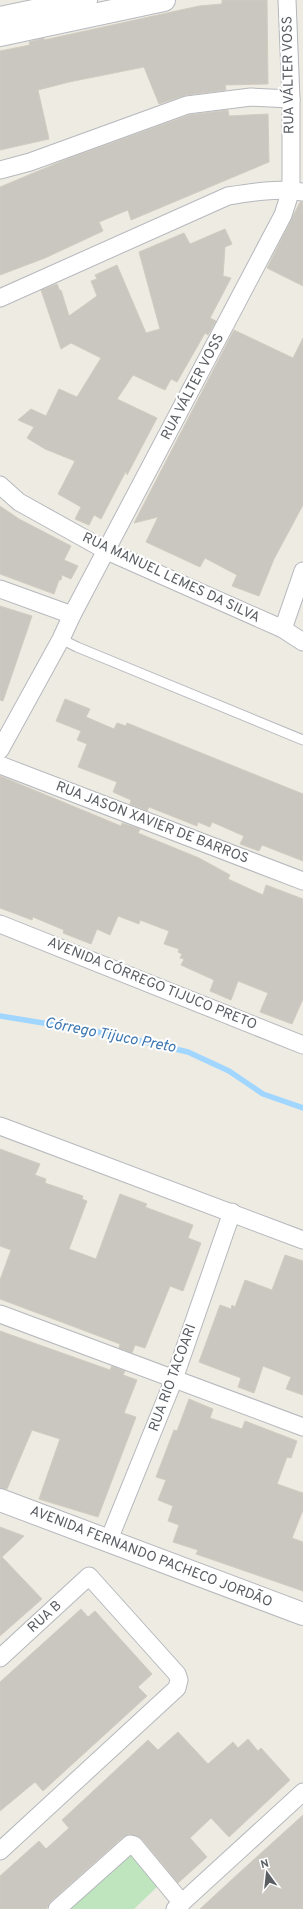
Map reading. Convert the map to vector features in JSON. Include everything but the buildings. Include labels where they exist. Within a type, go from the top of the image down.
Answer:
[{"type":"street","points":[[0,18],[86,0]]},
{"type":"street","points":[[0,36],[164,0]]},
{"type":"street","name":"RUA VÁLTER VOSS","points":[[0,750],[61,639],[283,215],[297,191],[297,144],[291,99],[287,0]]},
{"type":"street","points":[[0,170],[30,162],[186,105],[251,97],[291,99]]},
{"type":"street","points":[[0,298],[228,196],[260,191],[297,191]]},
{"type":"street","name":"RUA MANUEL LEMES DA SILVA","points":[[0,485],[19,502],[107,551],[282,629],[303,642]]},
{"type":"street","points":[[282,629],[303,571]]},
{"type":"street","points":[[0,589],[72,616]]},
{"type":"street","name":"RUA JASON XAVIER DE BARROS","points":[[0,764],[303,881]]},
{"type":"street","name":"AVENIDA CÓRREGO TIJUCO PRETO","points":[[0,924],[303,1045]]},
{"type":"street","points":[[0,1126],[232,1212],[303,1240]]},
{"type":"street","name":"RUA RIO TACOARI","points":[[108,1542],[174,1379],[232,1212]]},
{"type":"street","points":[[0,1314],[303,1427]]},
{"type":"street","name":"AVENIDA FERNANDO PACHECO JORDÃO","points":[[0,1500],[108,1542],[303,1614]]},
{"type":"street","name":"RUA B","points":[[0,1658],[89,1576],[177,1674],[179,1684],[177,1688],[0,1851]]},
{"type":"street","points":[[57,1909],[130,1844],[134,1845],[178,1906],[303,1792]]},
{"type":"lane","points":[[61,639],[77,648],[303,740]]},
{"type":"green space","points":[[128,1849],[160,1884],[134,1909],[63,1909]]},
{"type":"waterway","name":"Córrego Tijuco Preto","points":[[0,1016],[111,1034],[188,1052],[229,1071],[263,1094],[303,1108]]}]
